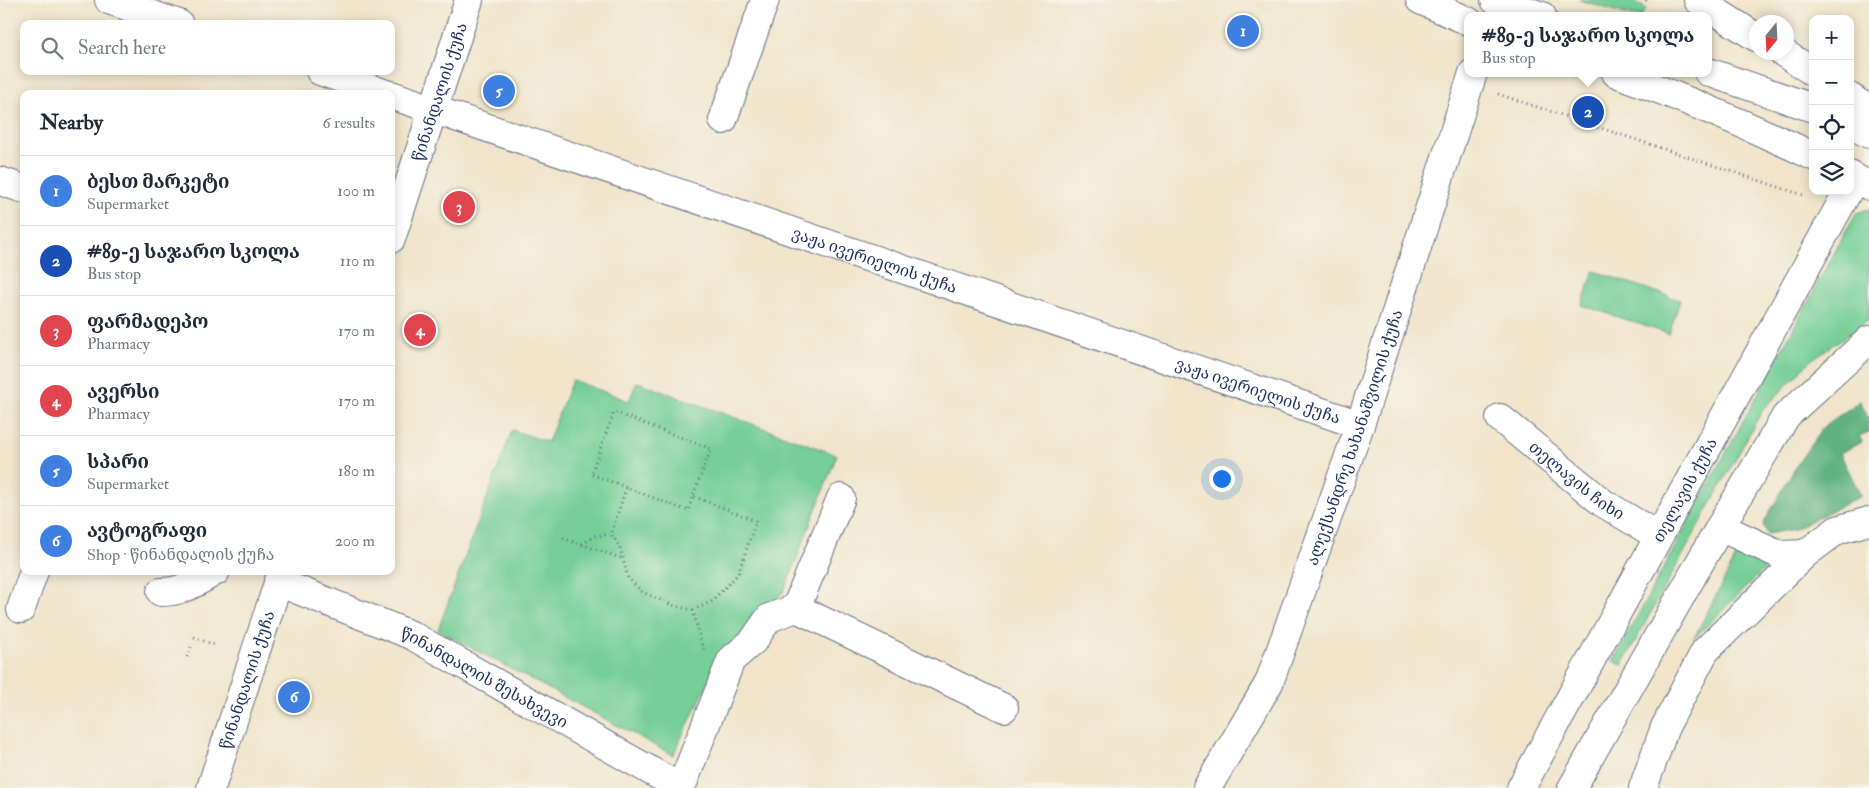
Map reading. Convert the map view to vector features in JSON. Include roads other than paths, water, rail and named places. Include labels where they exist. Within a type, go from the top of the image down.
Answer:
[{"type":"street","points":[[109,0],[167,20]]},
{"type":"street","name":"წინანდალის ქუჩა","points":[[395,227],[469,0]]},
{"type":"street","points":[[723,120],[765,0]]},
{"type":"street","points":[[1420,0],[1464,19]]},
{"type":"street","points":[[1495,0],[1530,12]]},
{"type":"street","points":[[1698,0],[1749,33]]},
{"type":"street","points":[[1794,60],[1809,69]]},
{"type":"street","points":[[1712,73],[1809,107]]},
{"type":"street","points":[[331,75],[375,90]]},
{"type":"street","points":[[1626,77],[1731,118],[1809,154]]},
{"type":"street","name":"ალექსანდრე ხახანაშვილის ქუჩა","points":[[1206,788],[1269,683],[1360,425],[1471,79]]},
{"type":"street","name":"ვაჟა ივერიელის ქუჩა","points":[[395,96],[1360,425]]},
{"type":"street","points":[[1854,100],[1869,110]]},
{"type":"street","points":[[1854,126],[1869,134]]},
{"type":"street","points":[[0,181],[20,188]]},
{"type":"street","name":"თელავის ქუჩა","points":[[1521,788],[1658,536],[1857,182]]},
{"type":"street","points":[[1572,788],[1720,527],[1786,416],[1868,342]]},
{"type":"street","name":"თელავის ჩიხი","points":[[1500,418],[1603,503],[1658,536]]},
{"type":"street","points":[[796,608],[841,498]]},
{"type":"street","points":[[1643,788],[1665,727],[1705,651],[1806,554],[1838,530],[1869,521]]},
{"type":"street","points":[[1720,527],[1746,541],[1781,555],[1806,554]]},
{"type":"street","points":[[21,609],[33,575]]},
{"type":"street","points":[[161,592],[176,592],[209,575]]},
{"type":"street","name":"წინანდალის ქუჩა","points":[[211,788],[280,577]]},
{"type":"street","name":"წინანდალის შესახვევი","points":[[280,577],[411,635],[681,788]]},
{"type":"street","points":[[681,788],[731,660],[753,641],[769,618],[796,608],[1004,708]]},
{"type":"place","name":"ბესთ მარკეტი","points":[[1243,31]]},
{"type":"place","name":"სპარი","points":[[499,91]]},
{"type":"place","name":"#89-ე საჯარო სკოლა","points":[[1588,112]]},
{"type":"place","name":"ფარმადეპო","points":[[459,207]]},
{"type":"place","name":"ავერსი","points":[[420,330]]},
{"type":"place","name":"ავტოგრაფი","points":[[294,697]]}]
